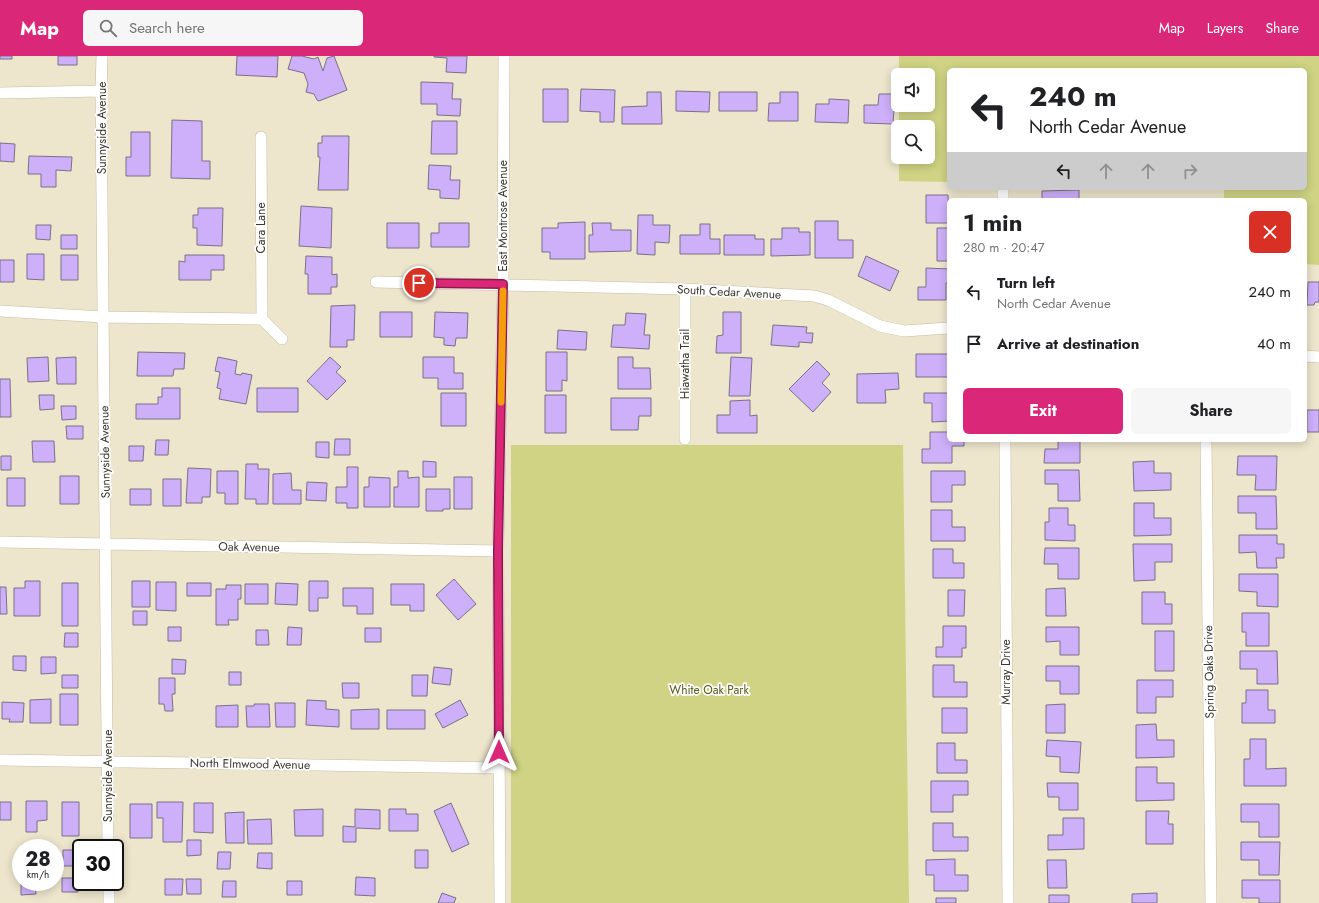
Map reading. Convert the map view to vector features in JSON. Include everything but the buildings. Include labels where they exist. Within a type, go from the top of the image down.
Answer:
[{"type":"street","name":"Sunnyside Avenue","points":[[102,56],[101,91],[108,839]]},
{"type":"street","name":"East Montrose Avenue","points":[[500,903],[498,551],[503,284],[504,56]]},
{"type":"street","points":[[0,93],[101,91]]},
{"type":"street","name":"Cara Lane","points":[[261,137],[262,319]]},
{"type":"street","name":"South Cedar Avenue","points":[[376,282],[684,289],[814,296],[828,300],[880,326],[904,331],[947,328]]},
{"type":"street","name":"Hiawatha Trail","points":[[684,289],[685,439]]},
{"type":"street","points":[[0,311],[103,317],[262,319],[282,339]]},
{"type":"street","points":[[1307,356],[1319,357]]},
{"type":"street","name":"Murray Drive","points":[[1005,442],[1008,903]]},
{"type":"street","name":"Spring Oaks Drive","points":[[1206,442],[1211,903]]},
{"type":"street","name":"Oak Avenue","points":[[0,542],[498,551]]},
{"type":"street","name":"North Elmwood Avenue","points":[[0,760],[499,768]]},
{"type":"street","points":[[109,891],[109,903]]},
{"type":"green space","points":[[899,56],[1319,56],[1319,265],[1307,264],[1307,198],[1224,198],[1224,190],[1307,190],[1307,68],[947,68],[947,182],[899,181],[899,164],[935,164],[935,120],[899,120],[899,112],[935,112],[935,68],[899,68]]},
{"type":"green space","name":"White Oak Park","points":[[511,445],[903,445],[909,903],[511,903]]},
{"type":"slow traffic","points":[[501,402],[503,291]]},
{"type":"route","points":[[419,283],[503,284],[498,551],[499,752]]}]
